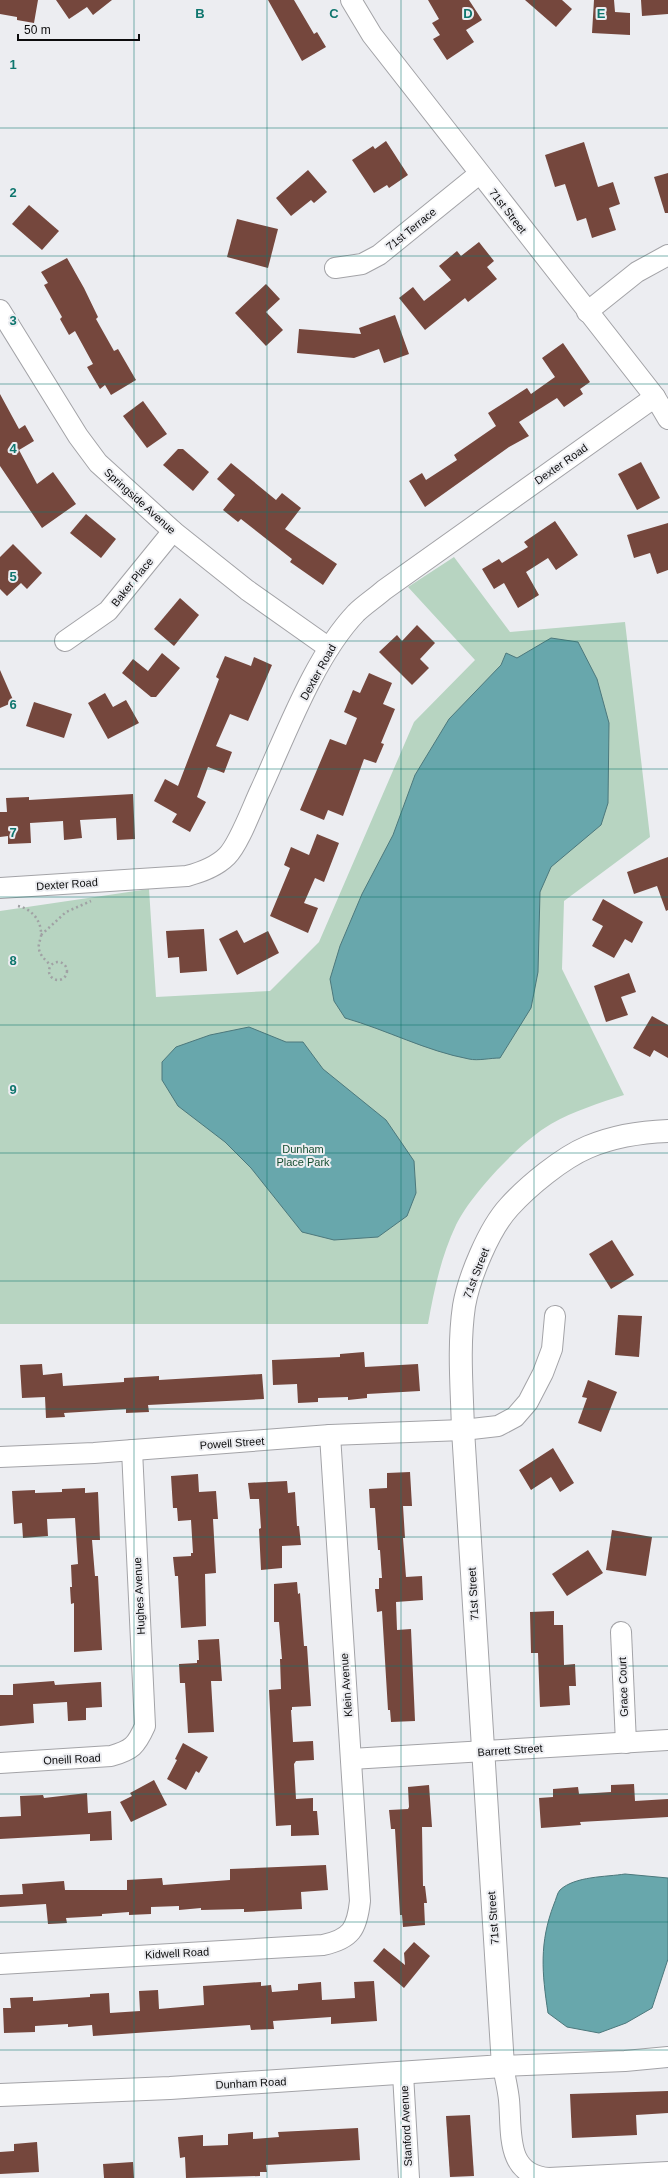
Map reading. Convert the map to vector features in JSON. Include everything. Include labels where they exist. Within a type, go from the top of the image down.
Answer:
[{"type":"street","name":"71st Street","points":[[351,0],[372,35],[479,174],[655,397],[668,418]]},
{"type":"street","name":"71st Terrace","points":[[335,268],[362,264],[379,255],[479,174]]},
{"type":"street","points":[[587,312],[637,272],[668,255]]},
{"type":"street","name":"Springside Avenue","points":[[0,310],[78,436],[98,463],[173,531],[247,590],[329,648]]},
{"type":"street","name":"Dexter Road","points":[[0,888],[187,876],[204,872],[216,865],[228,855],[242,830],[312,679],[329,648],[356,613],[384,590],[655,397]]},
{"type":"street","name":"Baker Place","points":[[65,641],[108,611],[173,531]]},
{"type":"street","name":"71st Street","points":[[625,2176],[544,2178],[532,2175],[524,2169],[514,2154],[511,2144],[508,2099],[502,2066],[482,1752],[463,1430],[461,1348],[464,1305],[475,1270],[491,1235],[508,1208],[561,1162],[586,1148],[626,1135],[668,1131]]},
{"type":"street","name":"Powell Street","points":[[0,1456],[132,1450],[330,1435],[463,1430],[498,1426],[515,1417],[528,1402],[543,1373],[552,1348],[556,1316]]},
{"type":"street","name":"Klein Avenue","points":[[330,1435],[360,1901],[358,1921],[350,1933]]},
{"type":"street","name":"Hughes Avenue","points":[[132,1450],[145,1718],[145,1726],[138,1741]]},
{"type":"street","name":"Grace Court","points":[[621,1632],[626,1743]]},
{"type":"street","name":"Barrett Street","points":[[351,1759],[668,1740]]},
{"type":"street","name":"Oneill Road","points":[[0,1763],[112,1756],[128,1751],[138,1741]]},
{"type":"street","name":"Kidwell Road","points":[[0,1964],[323,1945],[338,1942],[350,1933]]},
{"type":"street","points":[[502,2066],[625,2061],[668,2057]]},
{"type":"street","name":"Dunham Road","points":[[0,2095],[147,2089],[403,2074],[502,2066]]},
{"type":"street","name":"Stanford Avenue","points":[[403,2074],[409,2178]]},
{"type":"street","points":[[625,2176],[668,2172]]},
{"type":"path","points":[[41,936],[66,912],[90,902]]},
{"type":"path","points":[[13,906],[29,910],[36,916],[41,936],[39,949],[50,965]]},
{"type":"path","points":[[55,961],[62,962],[66,966],[66,975],[62,979],[53,979],[48,971],[50,965],[55,961]]},
{"type":"green space","name":"Dunham Place Park","points":[[454,557],[510,632],[625,622],[650,837],[564,901],[562,969],[624,1095],[578,1111],[551,1124],[539,1132],[512,1155],[485,1184],[463,1212],[446,1249],[428,1324],[0,1324],[0,911],[149,889],[156,997],[270,991],[319,942],[414,722],[475,660],[408,587]]},
{"type":"water","points":[[551,638],[578,642],[597,679],[609,723],[608,803],[601,825],[551,867],[540,892],[538,972],[531,1008],[500,1058],[480,1060],[473,1060],[437,1051],[345,1018],[334,1001],[330,979],[340,946],[362,894],[393,835],[415,775],[449,719],[501,665],[506,653],[517,658]]},
{"type":"water","points":[[249,1027],[286,1042],[303,1042],[323,1069],[386,1120],[414,1161],[416,1193],[407,1216],[378,1237],[334,1240],[302,1232],[251,1168],[225,1142],[178,1106],[162,1080],[162,1062],[176,1047],[210,1035]]},
{"type":"water","points":[[625,1874],[668,1878],[668,1959],[652,2008],[626,2023],[599,2033],[567,2027],[548,2013],[544,1985],[544,1945],[549,1918],[557,1895],[566,1885],[574,1882],[591,1878]]},
{"type":"building","points":[[0,0],[38,0],[34,23],[17,20],[17,17],[0,14]]},
{"type":"building","points":[[56,0],[112,0],[93,15],[87,7],[69,19]]},
{"type":"building","points":[[268,0],[294,0],[314,34],[317,32],[326,47],[302,61]]},
{"type":"building","points":[[428,0],[469,0],[482,20],[466,30],[474,42],[447,60],[433,39],[440,35],[432,23],[439,19]]},
{"type":"building","points":[[525,0],[562,0],[572,9],[556,27]]},
{"type":"building","points":[[594,0],[614,0],[615,12],[630,13],[630,35],[592,33]]},
{"type":"building","points":[[641,0],[668,0],[668,14],[642,16]]},
{"type":"building","points":[[386,141],[408,175],[389,188],[387,185],[374,193],[352,160],[373,146],[375,149]]},
{"type":"building","points":[[584,142],[598,187],[613,182],[620,204],[609,208],[616,230],[592,238],[586,218],[577,221],[565,184],[555,187],[545,155]]},
{"type":"building","points":[[308,170],[327,192],[314,203],[311,200],[291,216],[276,198]]},
{"type":"building","points":[[668,173],[668,213],[665,213],[654,177]]},
{"type":"building","points":[[29,205],[59,231],[42,250],[12,224]]},
{"type":"building","points":[[237,219],[278,229],[268,268],[227,257]]},
{"type":"building","points":[[479,242],[494,261],[487,267],[497,279],[468,302],[465,298],[425,330],[399,298],[413,287],[424,301],[451,280],[439,266],[457,251],[461,256]]},
{"type":"building","points":[[67,258],[84,288],[98,317],[96,319],[114,351],[118,349],[136,380],[111,395],[105,385],[100,389],[87,367],[93,364],[75,331],[69,335],[60,319],[62,317],[44,285],[48,283],[41,272]]},
{"type":"building","points":[[266,284],[280,299],[266,312],[283,330],[266,346],[235,313]]},
{"type":"building","points":[[395,315],[409,354],[384,363],[379,349],[354,358],[297,353],[299,329],[361,334],[359,328]]},
{"type":"building","points":[[563,343],[590,382],[580,389],[583,394],[564,407],[557,398],[519,422],[529,436],[509,447],[425,507],[409,481],[422,473],[426,480],[457,460],[454,455],[496,426],[488,413],[527,388],[531,394],[555,377],[542,358]]},
{"type":"building","points":[[0,394],[19,429],[25,425],[34,441],[19,450],[37,484],[53,472],[76,504],[42,528],[0,466]]},
{"type":"building","points":[[143,401],[167,434],[147,448],[123,416]]},
{"type":"building","points":[[178,449],[183,449],[209,472],[193,491],[163,465]]},
{"type":"building","points":[[641,462],[660,498],[637,510],[618,474]]},
{"type":"building","points":[[231,463],[276,500],[282,493],[301,508],[285,529],[337,564],[323,585],[290,562],[292,559],[241,519],[238,522],[223,510],[235,495],[217,479]]},
{"type":"building","points":[[86,514],[116,539],[101,558],[70,533]]},
{"type":"building","points":[[555,521],[578,555],[556,570],[548,558],[526,572],[539,595],[518,608],[504,583],[494,589],[482,569],[499,559],[502,563],[528,547],[524,542]]},
{"type":"building","points":[[668,523],[668,570],[657,574],[650,553],[634,558],[627,535]]},
{"type":"building","points":[[13,544],[42,573],[27,589],[21,583],[7,596],[0,589],[0,557]]},
{"type":"building","points":[[180,598],[199,615],[174,646],[154,629]]},
{"type":"building","points":[[417,625],[435,643],[420,659],[429,668],[412,685],[379,652],[397,635],[402,641]]},
{"type":"building","points":[[162,653],[180,668],[156,697],[151,697],[122,673],[133,659],[148,671]]},
{"type":"building","points":[[225,656],[251,666],[254,657],[272,665],[248,721],[230,714],[216,746],[232,752],[224,773],[208,767],[197,797],[206,802],[190,832],[172,822],[177,814],[154,801],[165,779],[178,786],[219,679],[216,677]]},
{"type":"building","points":[[0,670],[14,702],[0,708]]},
{"type":"building","points":[[369,673],[392,683],[383,704],[395,709],[381,743],[384,744],[376,763],[364,759],[343,816],[328,810],[324,820],[300,810],[330,739],[346,745],[357,718],[344,712],[353,690],[360,693]]},
{"type":"building","points":[[105,693],[113,707],[126,700],[139,723],[108,739],[88,703]]},
{"type":"building","points":[[34,702],[72,714],[64,738],[26,726]]},
{"type":"building","points":[[133,794],[135,839],[117,840],[116,818],[80,820],[82,838],[64,840],[63,821],[30,823],[31,843],[8,844],[8,836],[0,837],[0,812],[7,812],[6,798],[29,797],[29,800]]},
{"type":"building","points":[[317,834],[339,843],[324,882],[315,878],[304,903],[318,908],[308,933],[270,916],[290,868],[284,865],[291,847],[309,855]]},
{"type":"building","points":[[668,857],[668,910],[666,911],[657,886],[634,894],[627,872]]},
{"type":"building","points":[[603,899],[643,922],[632,943],[625,939],[614,958],[592,946],[603,926],[592,920]]},
{"type":"building","points":[[204,929],[207,971],[180,973],[179,957],[168,958],[166,931]]},
{"type":"building","points":[[237,930],[244,943],[268,931],[279,953],[237,975],[219,939]]},
{"type":"building","points":[[629,973],[636,992],[621,997],[628,1015],[606,1022],[594,986]]},
{"type":"building","points":[[652,1016],[668,1025],[668,1058],[654,1050],[650,1057],[633,1048]]},
{"type":"building","points":[[612,1240],[634,1275],[611,1289],[589,1254]]},
{"type":"building","points":[[618,1315],[642,1316],[639,1357],[615,1355]]},
{"type":"building","points":[[364,1352],[365,1367],[418,1364],[420,1391],[367,1394],[367,1398],[348,1400],[348,1397],[318,1398],[318,1402],[298,1403],[297,1384],[273,1385],[272,1360],[340,1357],[340,1354]]},
{"type":"building","points":[[42,1364],[43,1375],[62,1373],[63,1386],[124,1382],[124,1378],[159,1376],[159,1380],[262,1374],[264,1399],[148,1405],[149,1412],[126,1413],[126,1409],[64,1413],[65,1417],[46,1418],[45,1397],[22,1398],[20,1365]]},
{"type":"building","points":[[588,1380],[617,1392],[601,1432],[578,1423],[587,1398],[582,1397]]},
{"type":"building","points":[[553,1448],[574,1483],[560,1492],[551,1477],[531,1490],[519,1470]]},
{"type":"building","points":[[410,1472],[412,1506],[403,1506],[405,1538],[403,1538],[406,1577],[422,1576],[423,1600],[396,1602],[397,1630],[411,1629],[415,1721],[391,1722],[390,1710],[388,1710],[382,1611],[377,1612],[375,1589],[379,1589],[379,1578],[382,1578],[380,1550],[378,1550],[375,1508],[370,1508],[369,1489],[387,1488],[387,1473]]},
{"type":"building","points":[[198,1474],[199,1492],[216,1491],[218,1519],[213,1519],[216,1573],[205,1574],[206,1626],[181,1628],[178,1576],[175,1576],[173,1557],[191,1556],[191,1553],[193,1553],[191,1520],[178,1521],[177,1508],[173,1508],[171,1476]]},
{"type":"building","points":[[287,1481],[288,1493],[295,1492],[297,1526],[299,1526],[301,1545],[282,1546],[282,1568],[261,1570],[259,1499],[250,1499],[248,1483]]},
{"type":"building","points":[[85,1488],[85,1493],[98,1492],[100,1540],[92,1540],[95,1576],[98,1576],[102,1650],[74,1652],[74,1603],[71,1604],[70,1587],[72,1587],[71,1565],[78,1564],[75,1518],[47,1519],[48,1536],[23,1538],[22,1523],[14,1524],[12,1491],[35,1490],[35,1493],[62,1492],[62,1489]]},
{"type":"building","points":[[612,1530],[652,1537],[646,1576],[606,1570]]},
{"type":"building","points":[[588,1550],[603,1573],[567,1596],[552,1574]]},
{"type":"building","points":[[297,1582],[298,1594],[300,1593],[304,1646],[307,1646],[311,1706],[292,1707],[293,1742],[313,1741],[314,1760],[296,1761],[294,1764],[296,1799],[313,1798],[313,1811],[317,1811],[319,1835],[291,1836],[291,1825],[276,1826],[269,1690],[281,1689],[280,1659],[282,1659],[279,1622],[274,1622],[274,1584]]},
{"type":"building","points":[[554,1611],[554,1625],[563,1625],[564,1665],[575,1664],[576,1686],[569,1686],[570,1705],[540,1707],[538,1653],[531,1653],[530,1612]]},
{"type":"building","points":[[219,1639],[222,1681],[211,1681],[214,1732],[188,1733],[185,1683],[180,1683],[179,1664],[197,1663],[197,1660],[199,1660],[198,1640]]},
{"type":"building","points":[[54,1681],[55,1685],[101,1682],[102,1707],[86,1708],[86,1720],[68,1721],[67,1702],[33,1704],[34,1723],[0,1726],[0,1695],[13,1695],[13,1684]]},
{"type":"building","points":[[183,1743],[208,1757],[199,1773],[196,1771],[186,1790],[167,1779],[177,1760],[175,1759]]},
{"type":"building","points":[[154,1780],[167,1805],[131,1822],[120,1802],[132,1796],[130,1793]]},
{"type":"building","points":[[634,1784],[635,1801],[668,1799],[668,1817],[580,1822],[581,1825],[541,1828],[539,1798],[553,1797],[553,1789],[578,1787],[579,1794],[611,1792],[611,1785]]},
{"type":"building","points":[[429,1785],[432,1827],[422,1827],[423,1886],[425,1886],[427,1903],[424,1903],[425,1925],[403,1927],[402,1915],[400,1915],[395,1829],[391,1829],[389,1810],[408,1809],[408,1787]]},
{"type":"building","points":[[87,1793],[88,1813],[111,1811],[112,1840],[90,1841],[90,1834],[0,1839],[0,1817],[21,1816],[20,1796],[43,1795],[44,1798]]},
{"type":"building","points":[[326,1865],[328,1890],[301,1892],[302,1909],[244,1912],[244,1909],[201,1910],[201,1908],[179,1910],[179,1906],[151,1907],[151,1914],[129,1915],[129,1912],[102,1914],[102,1916],[66,1918],[67,1923],[48,1924],[46,1904],[0,1907],[0,1895],[23,1894],[22,1884],[64,1881],[65,1890],[127,1890],[127,1880],[162,1878],[163,1885],[230,1880],[230,1869]]},
{"type":"building","points":[[414,1942],[430,1956],[404,1988],[373,1961],[384,1948],[405,1965],[404,1953]]},
{"type":"building","points":[[374,1981],[377,2021],[331,2024],[331,2017],[273,2021],[274,2029],[251,2030],[250,2025],[93,2036],[92,2025],[68,2027],[68,2024],[35,2026],[35,2032],[4,2033],[3,2008],[11,2008],[10,1998],[33,1997],[33,2001],[90,1997],[90,1994],[109,1993],[110,2013],[140,2011],[139,1991],[158,1990],[159,2009],[204,2005],[203,1986],[261,1982],[261,1986],[271,1985],[272,1992],[298,1990],[298,1984],[321,1982],[322,2000],[355,1998],[354,1982]]},
{"type":"building","points":[[668,2091],[668,2113],[636,2115],[637,2135],[572,2138],[570,2094]]},
{"type":"building","points":[[470,2115],[474,2176],[450,2177],[446,2116]]},
{"type":"building","points":[[358,2128],[360,2160],[266,2165],[267,2172],[260,2172],[260,2176],[186,2178],[185,2157],[180,2158],[178,2137],[203,2135],[203,2146],[228,2145],[228,2134],[253,2132],[253,2139],[279,2137],[278,2132]]},
{"type":"building","points":[[37,2142],[39,2172],[0,2174],[0,2152],[14,2151],[14,2144]]},
{"type":"building","points":[[133,2162],[134,2178],[104,2178],[103,2164]]}]
